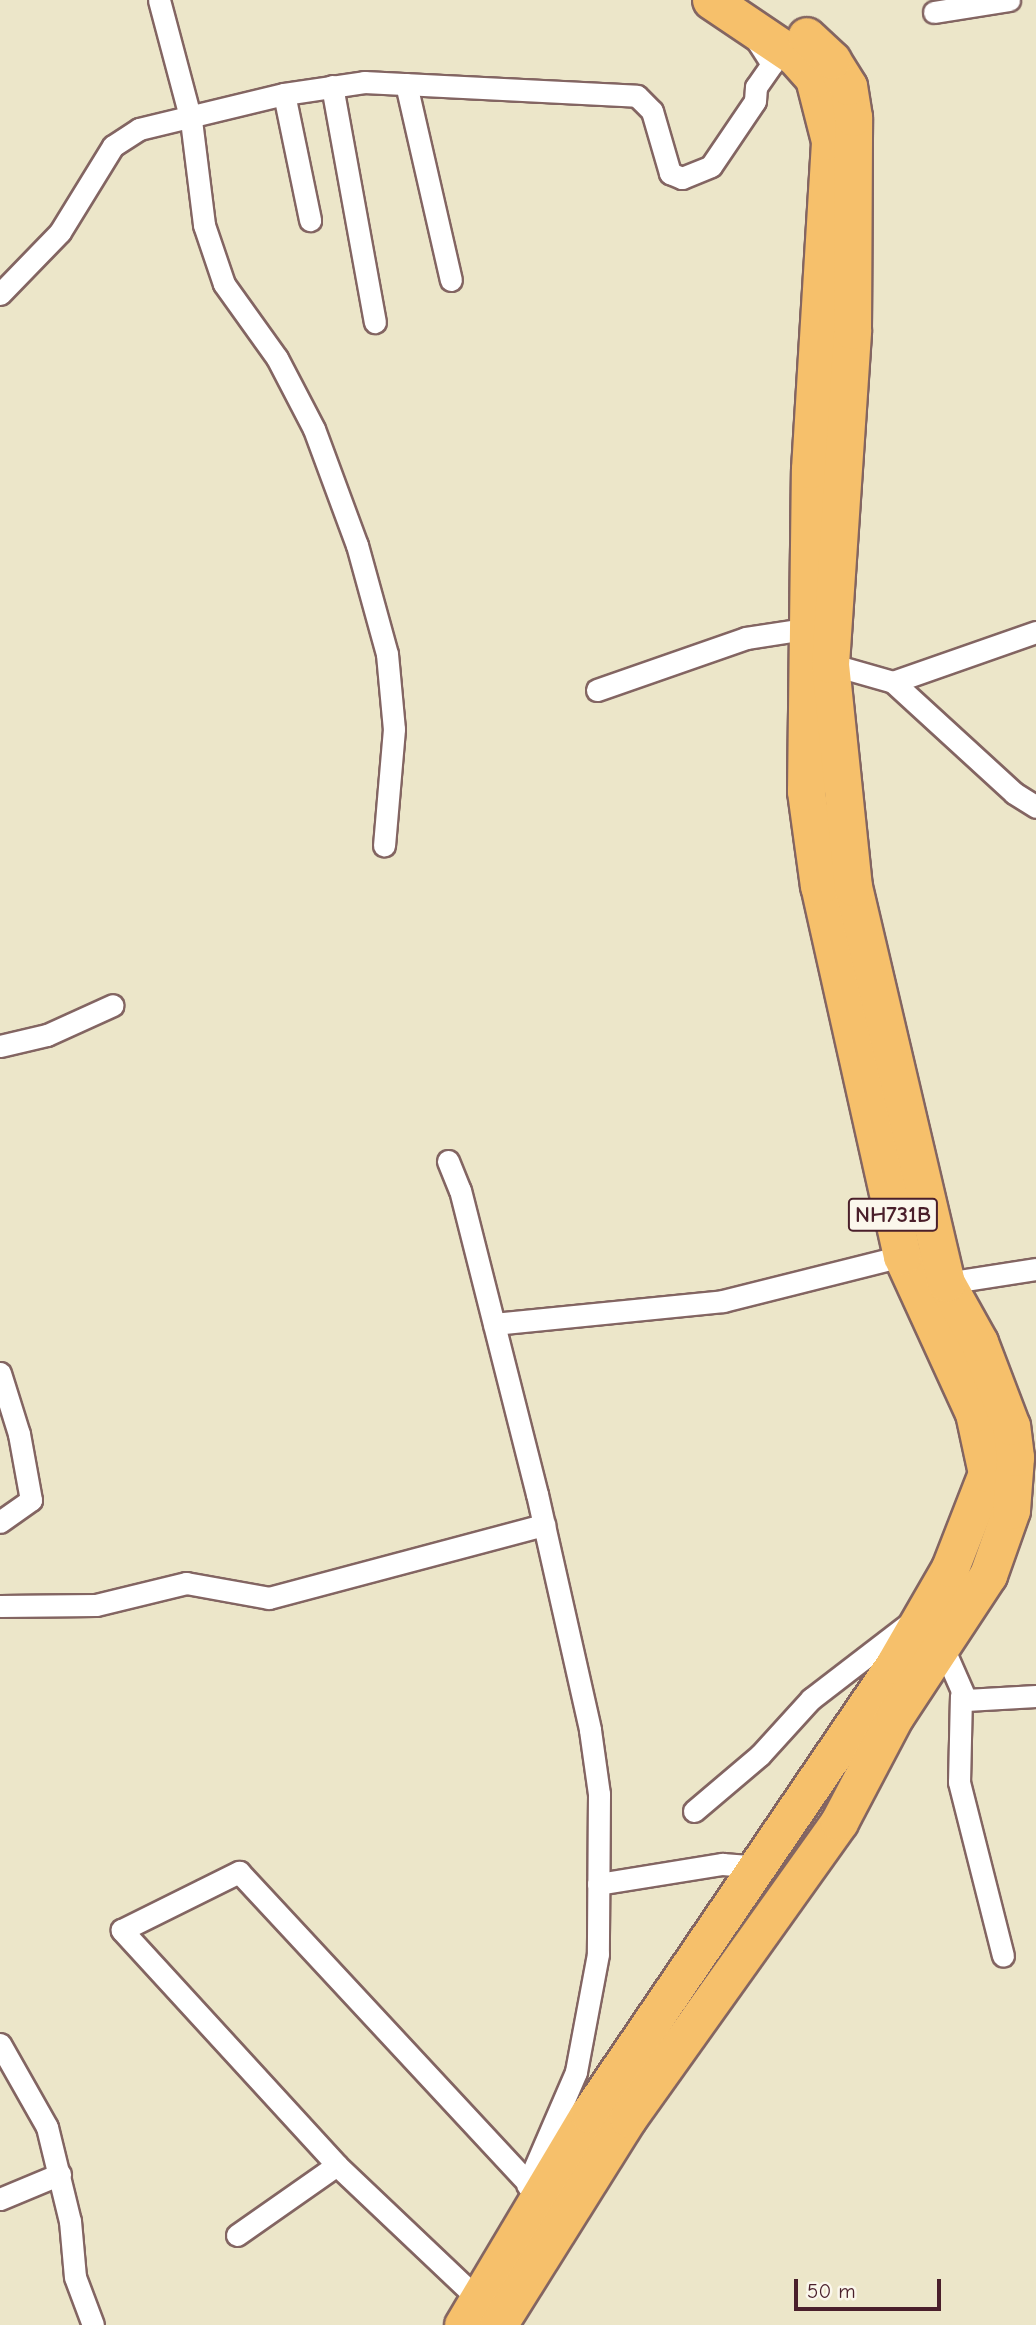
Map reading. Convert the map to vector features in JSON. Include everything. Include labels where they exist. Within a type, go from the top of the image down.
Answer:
[{"type":"highway","name":"NH731B","points":[[480,2316],[534,2191],[934,1627],[987,1472],[974,1413],[902,1256],[819,886],[806,791],[830,141],[814,78],[748,13],[711,0]]},
{"type":"highway","points":[[480,2316],[628,2118],[839,1822],[895,1716],[934,1627],[988,1575],[1011,1510],[1015,1457],[1001,1392],[946,1283],[853,887],[813,650]]},
{"type":"street","points":[[159,0],[191,120],[204,225],[224,284],[277,358],[314,429],[357,545],[387,654],[394,729],[384,846]]},
{"type":"street","points":[[934,12],[996,1]]},
{"type":"street","points":[[0,294],[60,232],[122,138],[139,129],[191,120],[284,94],[332,86],[407,84],[636,96],[652,111],[670,173],[682,178],[706,170],[715,162],[755,101],[756,87],[771,71],[768,55],[748,13]]},
{"type":"street","points":[[407,84],[451,280]]},
{"type":"street","points":[[332,86],[375,322]]},
{"type":"street","points":[[284,94],[310,220]]},
{"type":"street","points":[[893,682],[1036,632]]},
{"type":"street","points":[[597,690],[746,638],[813,650],[893,682],[1014,793],[1036,807]]},
{"type":"street","points":[[0,1046],[47,1035],[113,1005]]},
{"type":"street","points":[[448,1161],[460,1190],[544,1525],[590,1730],[599,1794],[598,1954],[576,2072],[534,2191],[239,1872],[122,1930],[337,2165],[480,2316]]},
{"type":"street","points":[[494,1324],[723,1301],[902,1256]]},
{"type":"street","points":[[946,1283],[1036,1269]]},
{"type":"street","points":[[0,1373],[19,1434],[31,1500],[0,1522]]},
{"type":"street","points":[[0,1606],[96,1605],[186,1583],[269,1598],[544,1525]]},
{"type":"street","points":[[694,1811],[760,1755],[811,1699],[934,1627],[961,1695],[959,1782],[1003,1956]]},
{"type":"street","points":[[961,1695],[974,1702],[1036,1696]]},
{"type":"street","points":[[598,1884],[722,1864],[762,1867]]},
{"type":"street","points":[[0,2044],[47,2127],[60,2174],[75,2277],[93,2325]]},
{"type":"street","points":[[237,2235],[337,2165]]},
{"type":"street","points":[[3,2193],[60,2174]]}]
